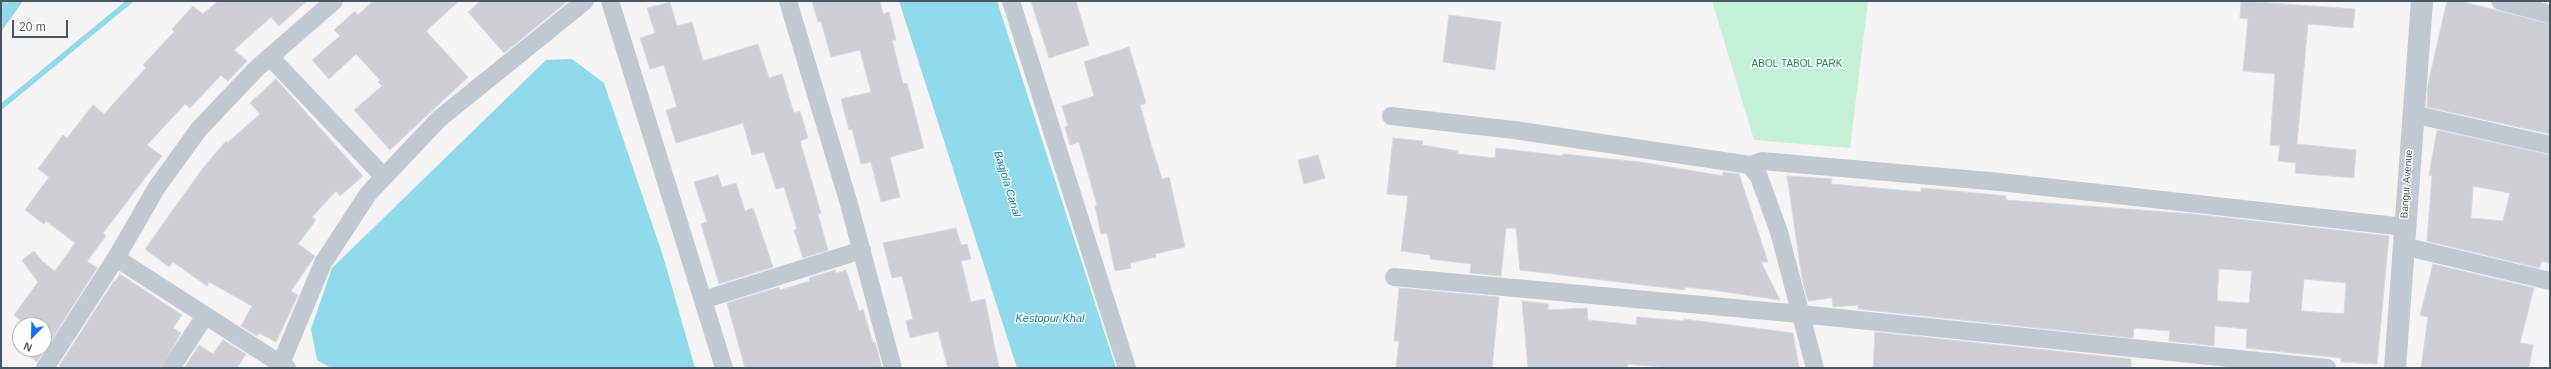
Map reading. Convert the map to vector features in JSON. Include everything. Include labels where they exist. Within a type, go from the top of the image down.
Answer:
[{"type":"street","points":[[45,368],[116,258],[157,187],[199,129],[270,57],[334,1]]},
{"type":"street","points":[[116,258],[282,367],[323,263],[368,194],[439,119],[585,1]]},
{"type":"street","points":[[610,1],[724,368]]},
{"type":"street","points":[[788,1],[862,250],[893,368]]},
{"type":"street","points":[[1011,1],[1126,368]]},
{"type":"street","name":"Bangur Avenue","points":[[2395,368],[2412,114],[2422,1]]},
{"type":"street","points":[[2500,1],[2550,14]]},
{"type":"street","points":[[270,57],[384,177]]},
{"type":"street","points":[[2412,114],[2550,146]]},
{"type":"street","points":[[1391,116],[1514,130],[1750,165],[1766,160],[1984,180],[2404,237],[2550,281]]},
{"type":"street","points":[[1750,165],[1759,177],[1779,232],[1800,314],[1816,368]]},
{"type":"street","points":[[703,300],[862,250]]},
{"type":"street","points":[[1394,277],[1800,314],[2327,368]]},
{"type":"street","points":[[171,368],[205,316]]},
{"type":"green space","name":"ABOL TABOL PARK","points":[[1712,1],[1868,1],[1850,148],[1754,140]]},
{"type":"water","points":[[1,1],[23,1],[1,32]]},
{"type":"water","name":"Kestopur Khal","points":[[899,1],[997,1],[1116,368],[1017,368]]},
{"type":"water","points":[[572,59],[604,83],[664,259],[695,368],[331,368],[317,360],[311,329],[332,268],[546,60]]},
{"type":"building","points":[[218,1],[307,1],[279,26],[271,17],[234,50],[247,61],[228,81],[221,75],[190,108],[185,104],[147,145],[162,156],[103,233],[106,236],[87,261],[97,268],[52,338],[52,317],[17,317],[14,315],[38,282],[22,260],[34,251],[42,261],[55,271],[75,243],[46,221],[44,224],[25,210],[49,177],[38,169],[63,135],[67,138],[93,105],[104,114],[146,68],[143,65],[174,32],[172,29],[193,6],[203,14]]},
{"type":"building","points":[[373,1],[459,1],[426,31],[468,77],[390,150],[354,110],[382,86],[378,82],[380,80],[356,54],[329,79],[312,60],[340,36],[334,30],[355,11],[358,15]]},
{"type":"building","points":[[480,1],[568,1],[504,53],[468,12]]},
{"type":"building","points":[[812,1],[880,1],[883,14],[889,12],[896,40],[892,40],[903,84],[907,83],[924,148],[890,157],[900,197],[881,202],[871,162],[861,164],[852,129],[849,130],[841,99],[871,92],[860,50],[831,57],[821,21],[818,22]]},
{"type":"building","points":[[1031,1],[1076,1],[1089,45],[1049,58]]},
{"type":"building","points":[[2241,1],[2355,9],[2353,28],[2308,24],[2297,144],[2356,150],[2354,178],[2295,173],[2296,163],[2278,161],[2280,146],[2270,145],[2275,74],[2243,71],[2248,19],[2240,18]]},
{"type":"building","points":[[2447,1],[2460,1],[2550,24],[2550,134],[2427,107],[2428,84]]},
{"type":"building","points":[[670,2],[677,26],[692,22],[703,61],[758,44],[769,78],[782,74],[794,113],[800,111],[808,138],[800,141],[821,213],[818,214],[828,250],[803,258],[794,230],[797,229],[784,187],[776,189],[764,152],[752,155],[743,123],[676,143],[666,110],[677,107],[664,65],[650,69],[640,38],[655,33],[647,8]]},
{"type":"building","points":[[1449,15],[1501,22],[1495,70],[1443,62]]},
{"type":"building","points":[[1129,47],[1146,103],[1140,105],[1162,179],[1169,177],[1185,247],[1155,254],[1156,257],[1130,263],[1131,268],[1115,271],[1107,233],[1101,234],[1095,206],[1097,205],[1079,142],[1070,145],[1065,127],[1068,126],[1062,106],[1094,96],[1084,62]]},
{"type":"building","points":[[276,79],[363,176],[340,196],[336,191],[312,217],[316,220],[298,244],[315,256],[291,291],[298,295],[276,342],[259,333],[257,336],[241,326],[252,306],[209,282],[207,286],[173,262],[169,267],[145,249],[203,168],[226,141],[227,143],[260,114],[250,103]]},
{"type":"building","points":[[2437,130],[2550,155],[2550,263],[2542,261],[2539,268],[2427,241],[2432,176],[2429,175]],"holes":[[[2473,186],[2510,193],[2503,221],[2471,218]]]},
{"type":"building","points":[[1393,138],[1423,141],[1422,145],[1458,151],[1458,154],[1495,158],[1496,148],[1563,156],[1563,154],[1640,162],[1723,176],[1723,172],[1739,174],[1768,262],[1761,262],[1780,300],[1712,290],[1685,287],[1685,290],[1520,270],[1516,228],[1506,228],[1501,276],[1470,273],[1471,264],[1430,259],[1430,255],[1401,251],[1408,196],[1387,194]]},
{"type":"building","points":[[1318,155],[1325,178],[1304,184],[1298,160]]},
{"type":"building","points":[[718,175],[722,187],[736,183],[745,211],[753,208],[773,267],[719,284],[701,224],[707,222],[694,182]]},
{"type":"building","points":[[1787,176],[1832,179],[1831,184],[1921,192],[1921,188],[1944,190],[2006,196],[2006,200],[2193,214],[2389,236],[2377,364],[2341,362],[2341,358],[2246,348],[2247,329],[2215,326],[2214,346],[2169,341],[2170,331],[2134,328],[2133,338],[1858,309],[1858,305],[1833,307],[1832,298],[1808,301],[1802,278]],"holes":[[[2219,269],[2252,271],[2249,303],[2217,301]],[[2304,279],[2346,283],[2344,314],[2301,311]]]},
{"type":"building","points":[[956,228],[961,245],[967,244],[971,259],[961,261],[971,302],[985,299],[999,368],[948,368],[938,331],[910,338],[906,321],[913,319],[902,276],[892,278],[883,243]]},
{"type":"building","points":[[2433,264],[2534,288],[2520,343],[2533,345],[2529,368],[2421,368],[2428,317],[2420,315]]},
{"type":"building","points":[[835,270],[836,273],[846,270],[859,311],[863,309],[873,343],[875,342],[882,368],[745,368],[727,303],[779,287],[780,290],[810,281],[809,278]]},
{"type":"building","points":[[120,274],[182,315],[173,328],[181,333],[161,368],[62,368],[59,366]]},
{"type":"building","points":[[1399,288],[1499,297],[1492,368],[1396,368],[1399,341],[1394,341]]},
{"type":"building","points":[[1522,301],[1548,304],[1548,310],[1587,308],[1588,320],[1636,325],[1637,317],[1684,321],[1684,319],[1793,333],[1799,368],[1671,368],[1628,364],[1627,368],[1528,368]]},
{"type":"building","points":[[1875,332],[2131,359],[2131,368],[1873,368]]},
{"type":"building","points":[[223,340],[246,354],[237,368],[184,368],[199,345],[213,354]]},
{"type":"building","points":[[30,357],[40,357],[37,362]]},
{"type":"waterway","points":[[1,107],[130,1]]},
{"type":"water label","name":"Bagjola Canal","points":[[1007,184]]}]
